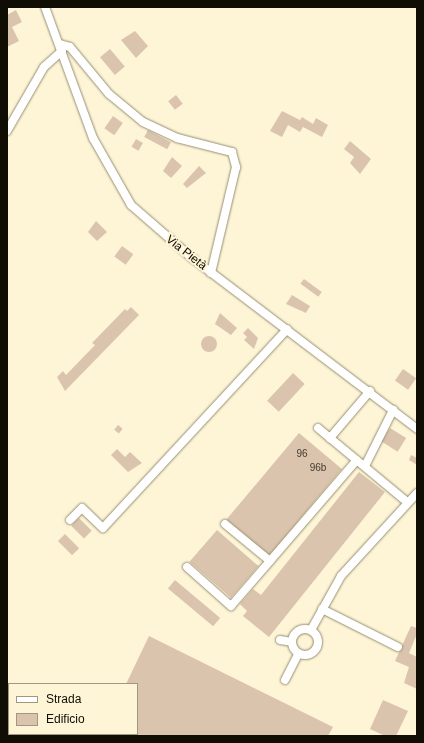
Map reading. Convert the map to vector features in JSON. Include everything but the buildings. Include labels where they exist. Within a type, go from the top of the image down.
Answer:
[{"type":"street","name":"Via Pietà","points":[[45,7],[61,47],[93,138],[117,186],[146,220],[211,273],[370,391],[417,429]]},
{"type":"street","points":[[7,131],[44,66],[61,47],[70,47],[109,94],[143,122],[177,138],[232,152],[236,168],[211,273]]},
{"type":"street","points":[[70,520],[82,508],[103,528],[287,329]]},
{"type":"street","points":[[330,438],[370,391]]},
{"type":"street","points":[[364,466],[394,410]]},
{"type":"street","points":[[318,428],[407,502]]},
{"type":"street","points":[[187,567],[231,606],[357,460]]},
{"type":"street","points":[[311,630],[341,576],[417,492]]},
{"type":"street","points":[[224,524],[270,561]]},
{"type":"street","points":[[322,609],[398,647]]},
{"type":"street","points":[[292,642],[300,630],[311,630]]},
{"type":"street","points":[[299,653],[307,654],[317,648],[318,640],[311,630]]},
{"type":"street","points":[[280,640],[292,642],[299,653]]},
{"type":"street","points":[[285,680],[299,653]]}]
